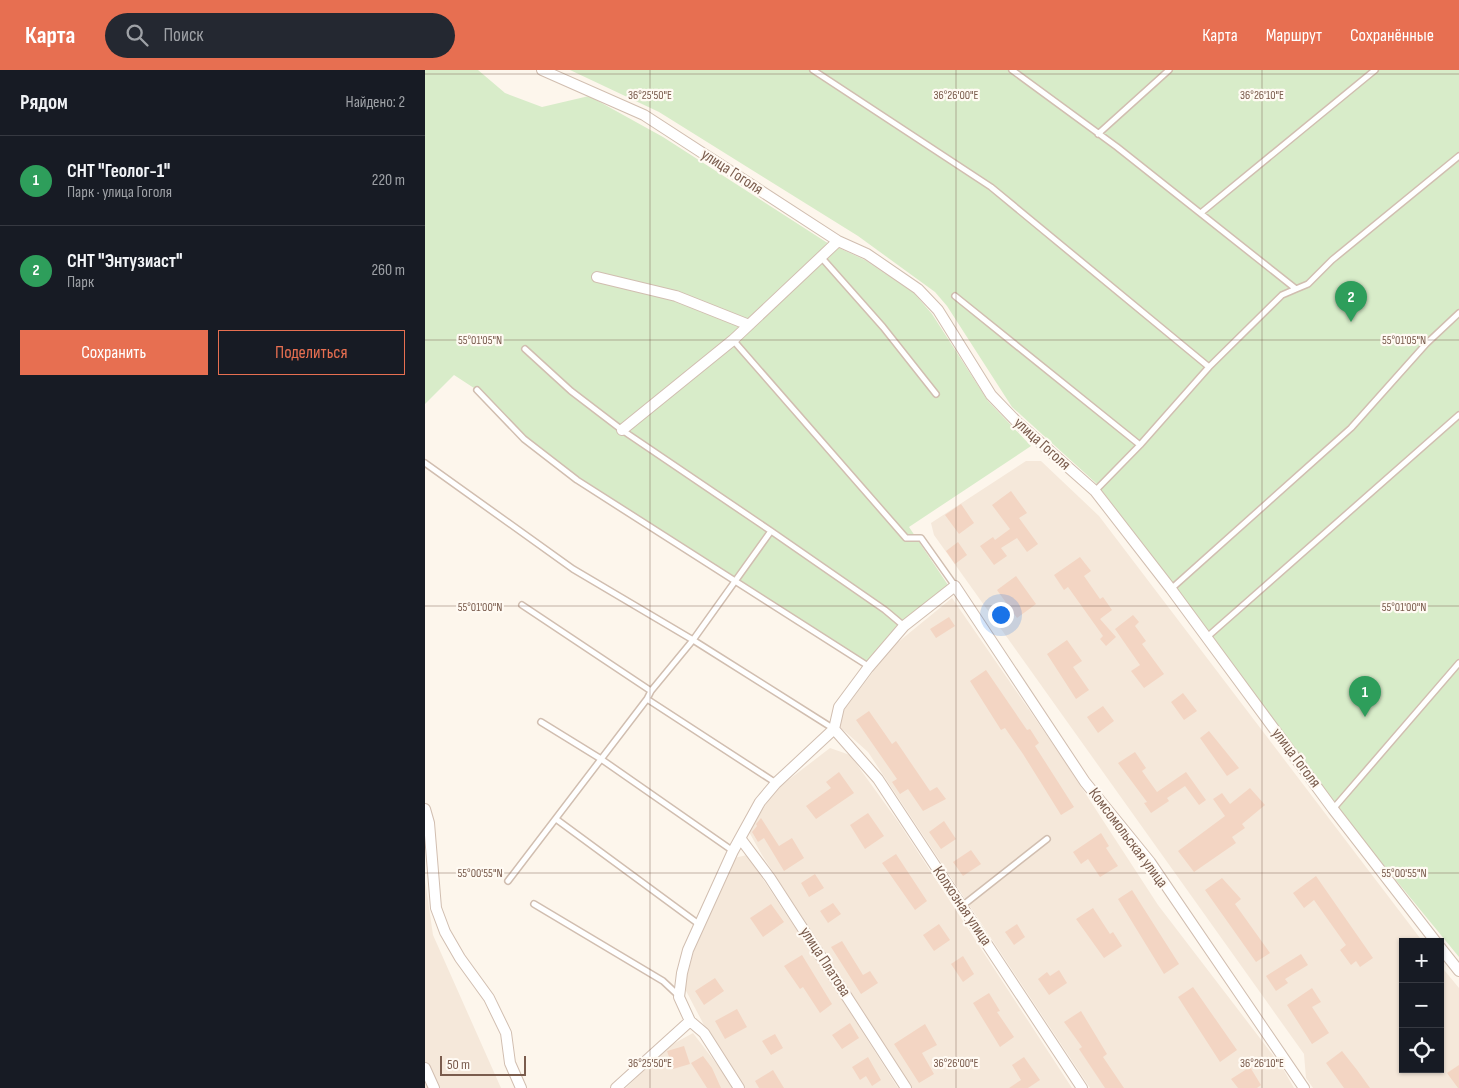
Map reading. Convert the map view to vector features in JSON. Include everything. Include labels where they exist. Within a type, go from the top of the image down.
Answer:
[{"type":"street","name":"улица Гоголя","points":[[542,70],[644,115],[838,241],[873,258],[917,289],[938,310],[991,395],[1017,422],[1095,491],[1171,589],[1333,808],[1433,938]]},
{"type":"street","points":[[622,430],[733,340],[838,241]]},
{"type":"street","points":[[597,277],[676,296],[749,325]]},
{"type":"street","points":[[739,1088],[705,1033],[690,1022],[679,997],[682,973],[688,950],[733,851],[761,802],[776,783],[834,729],[839,707],[868,668],[904,626],[955,586]]},
{"type":"street","name":"Комсомольская улица","points":[[955,586],[1085,782],[1150,862],[1304,1088]]},
{"type":"street","name":"Колхозная улица","points":[[834,729],[878,779],[1082,1088]]},
{"type":"street","points":[[425,809],[429,823],[436,908],[445,932],[460,958],[489,998],[506,1033],[510,1063],[521,1088]]},
{"type":"street","name":"улица Платова","points":[[740,838],[770,878],[906,1088]]},
{"type":"street","points":[[1444,952],[1459,971]]},
{"type":"street","points":[[616,1088],[690,1022]]},
{"type":"street","points":[[425,1068],[434,1088]]},
{"type":"lane","points":[[813,70],[991,187],[1209,367]]},
{"type":"lane","points":[[1012,70],[1202,212],[1297,288]]},
{"type":"lane","points":[[1098,134],[1169,70]]},
{"type":"lane","points":[[1202,212],[1375,70]]},
{"type":"lane","points":[[1095,491],[1140,445],[1209,367],[1282,295],[1309,284],[1332,260],[1459,156]]},
{"type":"lane","points":[[821,257],[883,327],[936,394]]},
{"type":"lane","points":[[955,296],[1140,445]]},
{"type":"lane","points":[[1171,589],[1351,428],[1426,344],[1459,313]]},
{"type":"lane","points":[[733,340],[905,538],[921,538],[955,586]]},
{"type":"lane","points":[[525,349],[571,391],[622,430],[885,610],[904,626]]},
{"type":"lane","points":[[477,390],[525,439],[577,480],[865,664]]},
{"type":"lane","points":[[1206,638],[1459,415]]},
{"type":"lane","points":[[425,463],[573,569],[693,640],[834,729]]},
{"type":"lane","points":[[508,881],[647,699],[651,691],[693,640],[771,531]]},
{"type":"lane","points":[[522,605],[651,691]]},
{"type":"lane","points":[[1333,808],[1459,663]]},
{"type":"lane","points":[[647,699],[776,783]]},
{"type":"lane","points":[[541,722],[601,759],[733,851]]},
{"type":"lane","points":[[556,818],[700,925]]},
{"type":"lane","points":[[962,906],[1047,839]]},
{"type":"lane","points":[[534,904],[663,981],[679,997]]},
{"type":"shaded area","points":[[1026,461],[1041,461],[1099,516],[1420,938],[1399,938],[1399,1073],[1444,1073],[1444,970],[1459,988],[1459,1088],[1313,1088],[1306,1078],[1304,1054],[934,535],[931,523]]},
{"type":"shaded area","points":[[952,598],[1063,759],[1158,905],[1282,1067],[1294,1088],[1090,1088],[868,752],[840,727],[844,710],[891,648]]},
{"type":"shaded area","points":[[830,748],[850,755],[899,823],[1072,1088],[912,1088],[749,832],[774,791]]},
{"type":"shaded area","points":[[747,855],[898,1088],[745,1088],[705,1027],[684,987],[694,950],[734,858]]},
{"type":"shaded area","points":[[425,880],[433,935],[501,1088],[425,1088]]},
{"type":"shaded area","points":[[693,1033],[735,1088],[626,1088],[664,1049]]},
{"type":"green space","points":[[425,70],[478,70],[505,93],[542,107],[589,96],[663,137],[826,242],[865,260],[914,293],[932,314],[988,401],[1031,446],[909,527],[948,585],[899,625],[865,664],[577,480],[524,439],[477,390],[454,375],[425,404]]},
{"type":"green space","points":[[570,70],[1459,70],[1459,957],[1331,801],[1210,633],[1097,484],[1012,407],[947,306],[935,292],[858,236],[659,112]]},
{"type":"building","points":[[1011,491],[1027,513],[1019,518],[1038,544],[1027,552],[1017,538],[1001,548],[1007,556],[994,565],[980,546],[993,537],[995,540],[1010,529],[992,505]]},
{"type":"building","points":[[961,504],[974,523],[959,534],[945,515]]},
{"type":"building","points":[[958,542],[967,555],[955,564],[946,551]]},
{"type":"building","points":[[1080,557],[1091,571],[1084,576],[1100,599],[1103,597],[1112,610],[1100,619],[1116,637],[1106,646],[1100,639],[1103,636],[1068,587],[1064,590],[1054,575]]},
{"type":"building","points":[[1016,576],[1036,604],[1017,618],[997,590]]},
{"type":"building","points":[[1133,615],[1139,622],[1135,626],[1146,641],[1142,644],[1164,674],[1144,688],[1131,671],[1140,665],[1115,629]]},
{"type":"building","points":[[949,617],[955,626],[936,638],[930,629]]},
{"type":"building","points":[[1067,640],[1082,661],[1073,667],[1089,690],[1076,699],[1047,654]]},
{"type":"building","points":[[986,670],[1027,730],[1030,729],[1039,743],[1035,746],[1074,807],[1061,815],[1023,754],[1005,728],[1001,730],[970,681]]},
{"type":"building","points":[[1183,693],[1197,711],[1184,720],[1171,702]]},
{"type":"building","points":[[1103,706],[1114,721],[1098,733],[1087,717]]},
{"type":"building","points":[[869,711],[892,744],[896,741],[930,791],[937,787],[946,799],[923,811],[908,789],[900,794],[892,782],[897,779],[856,720]]},
{"type":"building","points":[[1209,731],[1239,768],[1227,776],[1200,738]]},
{"type":"building","points":[[1135,752],[1146,768],[1142,771],[1157,792],[1186,772],[1206,800],[1199,805],[1185,786],[1167,798],[1169,801],[1151,813],[1144,803],[1147,802],[1118,763]]},
{"type":"building","points":[[839,772],[854,793],[816,819],[806,806],[831,788],[826,782]]},
{"type":"building","points":[[1250,788],[1265,805],[1242,824],[1245,828],[1232,837],[1236,843],[1194,872],[1178,851],[1225,816],[1213,799],[1222,793],[1230,804]]},
{"type":"building","points":[[868,813],[884,836],[865,849],[850,825]]},
{"type":"building","points":[[761,818],[779,846],[792,838],[804,858],[784,871],[764,838],[758,842],[752,832]]},
{"type":"building","points":[[944,821],[956,839],[941,849],[929,832]]},
{"type":"building","points":[[1101,833],[1109,846],[1106,848],[1118,866],[1100,877],[1088,859],[1081,864],[1073,852]]},
{"type":"building","points":[[971,850],[981,864],[963,876],[953,862]]},
{"type":"building","points":[[896,854],[927,901],[915,910],[882,863]]},
{"type":"building","points":[[815,874],[824,888],[809,897],[801,883]]},
{"type":"building","points":[[1316,876],[1373,958],[1360,967],[1356,961],[1351,965],[1340,950],[1346,945],[1314,900],[1304,908],[1293,893]]},
{"type":"building","points":[[1222,878],[1241,899],[1235,904],[1270,953],[1256,962],[1205,890]]},
{"type":"building","points":[[1132,890],[1179,964],[1164,974],[1118,899]]},
{"type":"building","points":[[833,903],[841,914],[828,923],[820,911]]},
{"type":"building","points":[[771,904],[784,922],[763,937],[750,918]]},
{"type":"building","points":[[1093,908],[1110,934],[1113,932],[1122,946],[1104,958],[1076,919]]},
{"type":"building","points":[[939,924],[950,940],[934,951],[923,935]]},
{"type":"building","points":[[1017,924],[1025,937],[1014,945],[1005,932]]},
{"type":"building","points":[[842,941],[863,975],[870,971],[878,983],[861,994],[831,947]]},
{"type":"building","points":[[1301,954],[1308,965],[1285,979],[1288,983],[1276,991],[1266,976]]},
{"type":"building","points":[[802,955],[832,1004],[820,1013],[803,987],[800,989],[784,966]]},
{"type":"building","points":[[963,956],[974,974],[963,982],[951,964]]},
{"type":"building","points":[[1059,970],[1067,983],[1049,995],[1038,979],[1047,972],[1050,976]]},
{"type":"building","points":[[715,978],[724,991],[704,1005],[695,991]]},
{"type":"building","points":[[1193,987],[1237,1050],[1220,1062],[1178,997]]},
{"type":"building","points":[[1312,988],[1321,1002],[1312,1007],[1329,1033],[1312,1044],[1287,1005]]},
{"type":"building","points":[[989,993],[1000,1011],[997,1012],[1014,1037],[1000,1047],[973,1003]]},
{"type":"building","points":[[737,1009],[747,1027],[725,1039],[715,1021]]},
{"type":"building","points":[[1081,1011],[1107,1054],[1103,1057],[1124,1088],[1105,1088],[1079,1049],[1082,1047],[1064,1022]]},
{"type":"building","points":[[850,1023],[859,1038],[842,1049],[832,1035]]},
{"type":"building","points":[[925,1024],[937,1045],[922,1053],[934,1074],[919,1083],[894,1044]]},
{"type":"building","points":[[775,1034],[783,1048],[771,1055],[762,1041]]},
{"type":"building","points":[[684,1046],[690,1064],[673,1069],[667,1051]]},
{"type":"building","points":[[1342,1051],[1370,1088],[1344,1088],[1326,1063]]},
{"type":"building","points":[[703,1056],[712,1068],[721,1088],[707,1088],[691,1063]]},
{"type":"building","points":[[868,1057],[881,1080],[872,1086],[866,1076],[860,1080],[852,1067]]},
{"type":"building","points":[[1024,1057],[1040,1080],[1028,1088],[1009,1088],[1021,1080],[1012,1065]]},
{"type":"building","points":[[1459,1065],[1459,1088],[1458,1088],[1447,1073]]},
{"type":"building","points":[[1250,1067],[1261,1085],[1257,1088],[1238,1088],[1231,1079]]},
{"type":"building","points":[[773,1070],[784,1088],[759,1088],[755,1081]]},
{"type":"place","name":"СНТ \"Энтузиаст\"","points":[[1351,322]]},
{"type":"place","name":"СНТ \"Геолог-1\"","points":[[1365,717]]}]
